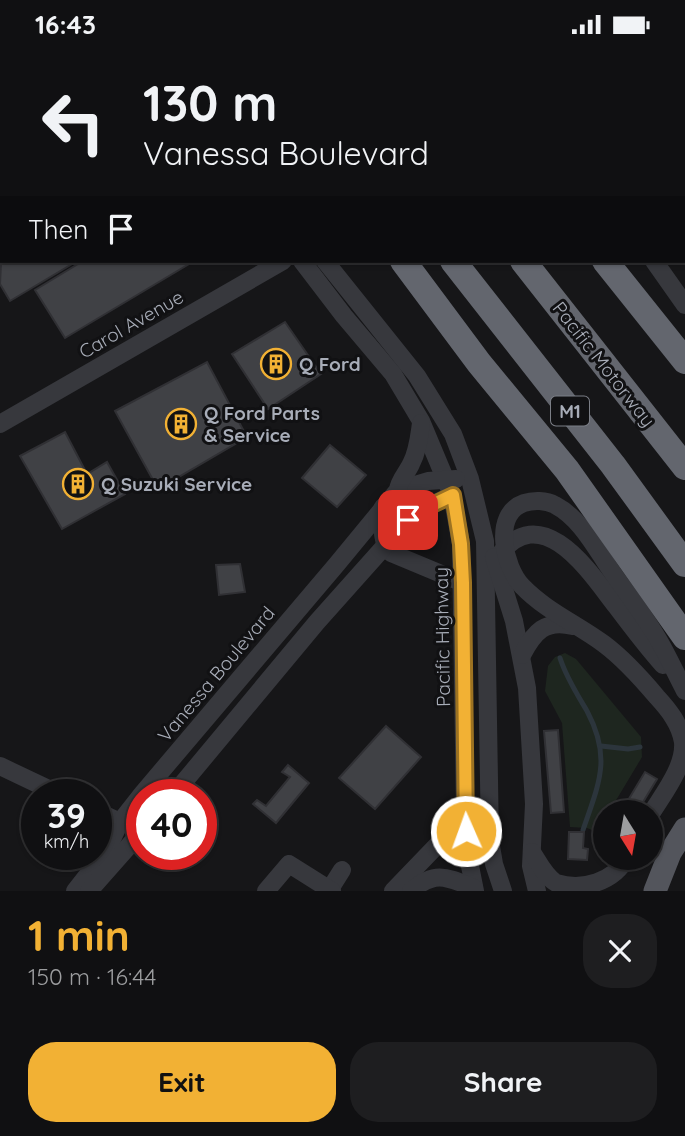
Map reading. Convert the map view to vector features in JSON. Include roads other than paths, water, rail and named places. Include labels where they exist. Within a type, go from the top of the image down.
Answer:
[{"type":"highway","points":[[405,263],[479,363],[567,470],[685,637]]},
{"type":"highway","name":"M1","points":[[455,263],[612,465],[685,564]]},
{"type":"highway","name":"Pacific Motorway","points":[[525,263],[685,467]]},
{"type":"highway","points":[[607,263],[685,361]]},
{"type":"main road","points":[[655,891],[670,853],[685,829]]},
{"type":"street","name":"Carol Avenue","points":[[0,424],[280,263]]},
{"type":"street","name":"Pacific Highway","points":[[304,263],[393,374],[421,421],[449,487],[461,544],[465,812],[467,851],[475,889]]},
{"type":"street","points":[[327,263],[417,376],[453,435],[470,479],[485,541],[495,561],[522,655],[533,784],[530,866],[537,891]]},
{"type":"street","points":[[654,263],[685,305]]},
{"type":"street","name":"Vanessa Boulevard","points":[[75,891],[107,850],[120,822],[397,490],[417,449],[421,421]]},
{"type":"street","points":[[186,779],[285,660],[385,547],[416,515],[449,487],[470,479]]},
{"type":"street","points":[[397,490],[418,484],[449,487]]},
{"type":"street","points":[[503,891],[494,864],[488,812],[495,561],[507,516],[514,508],[523,504],[545,502],[555,505],[584,532],[657,638],[685,692]]},
{"type":"street","points":[[383,507],[385,547]]},
{"type":"street","points":[[495,561],[520,539],[537,535],[559,542],[577,556],[685,692]]},
{"type":"street","points":[[385,547],[404,559],[463,583]]},
{"type":"street","points":[[349,550],[350,585]]},
{"type":"street","points":[[495,561],[510,568],[519,584],[550,610],[605,645],[641,678],[674,718],[684,740],[683,751],[680,764],[659,800]]},
{"type":"street","points":[[522,655],[531,639],[541,629],[559,622],[579,627]]},
{"type":"street","points":[[268,645],[285,660]]},
{"type":"street","points":[[0,766],[27,779]]},
{"type":"street","points":[[393,891],[439,844],[465,812]]},
{"type":"street","points":[[112,818],[120,822]]},
{"type":"street","points":[[89,891],[126,849]]},
{"type":"street","points":[[530,849],[556,884],[582,890],[606,883],[619,870]]},
{"type":"street","points":[[266,891],[289,864],[331,890],[342,870]]},
{"type":"street","points":[[411,891],[422,881],[434,877],[447,877],[475,889]]},
{"type":"waterway","points":[[560,658],[595,728],[601,757],[598,784],[583,830]]},
{"type":"waterway","points":[[601,746],[628,749],[640,747]]},
{"type":"place","name":"Q Ford","points":[[276,364]]},
{"type":"place","name":"Q Ford Parts & Service","points":[[181,424]]},
{"type":"place","name":"Q Suzuki Service","points":[[78,484]]}]
